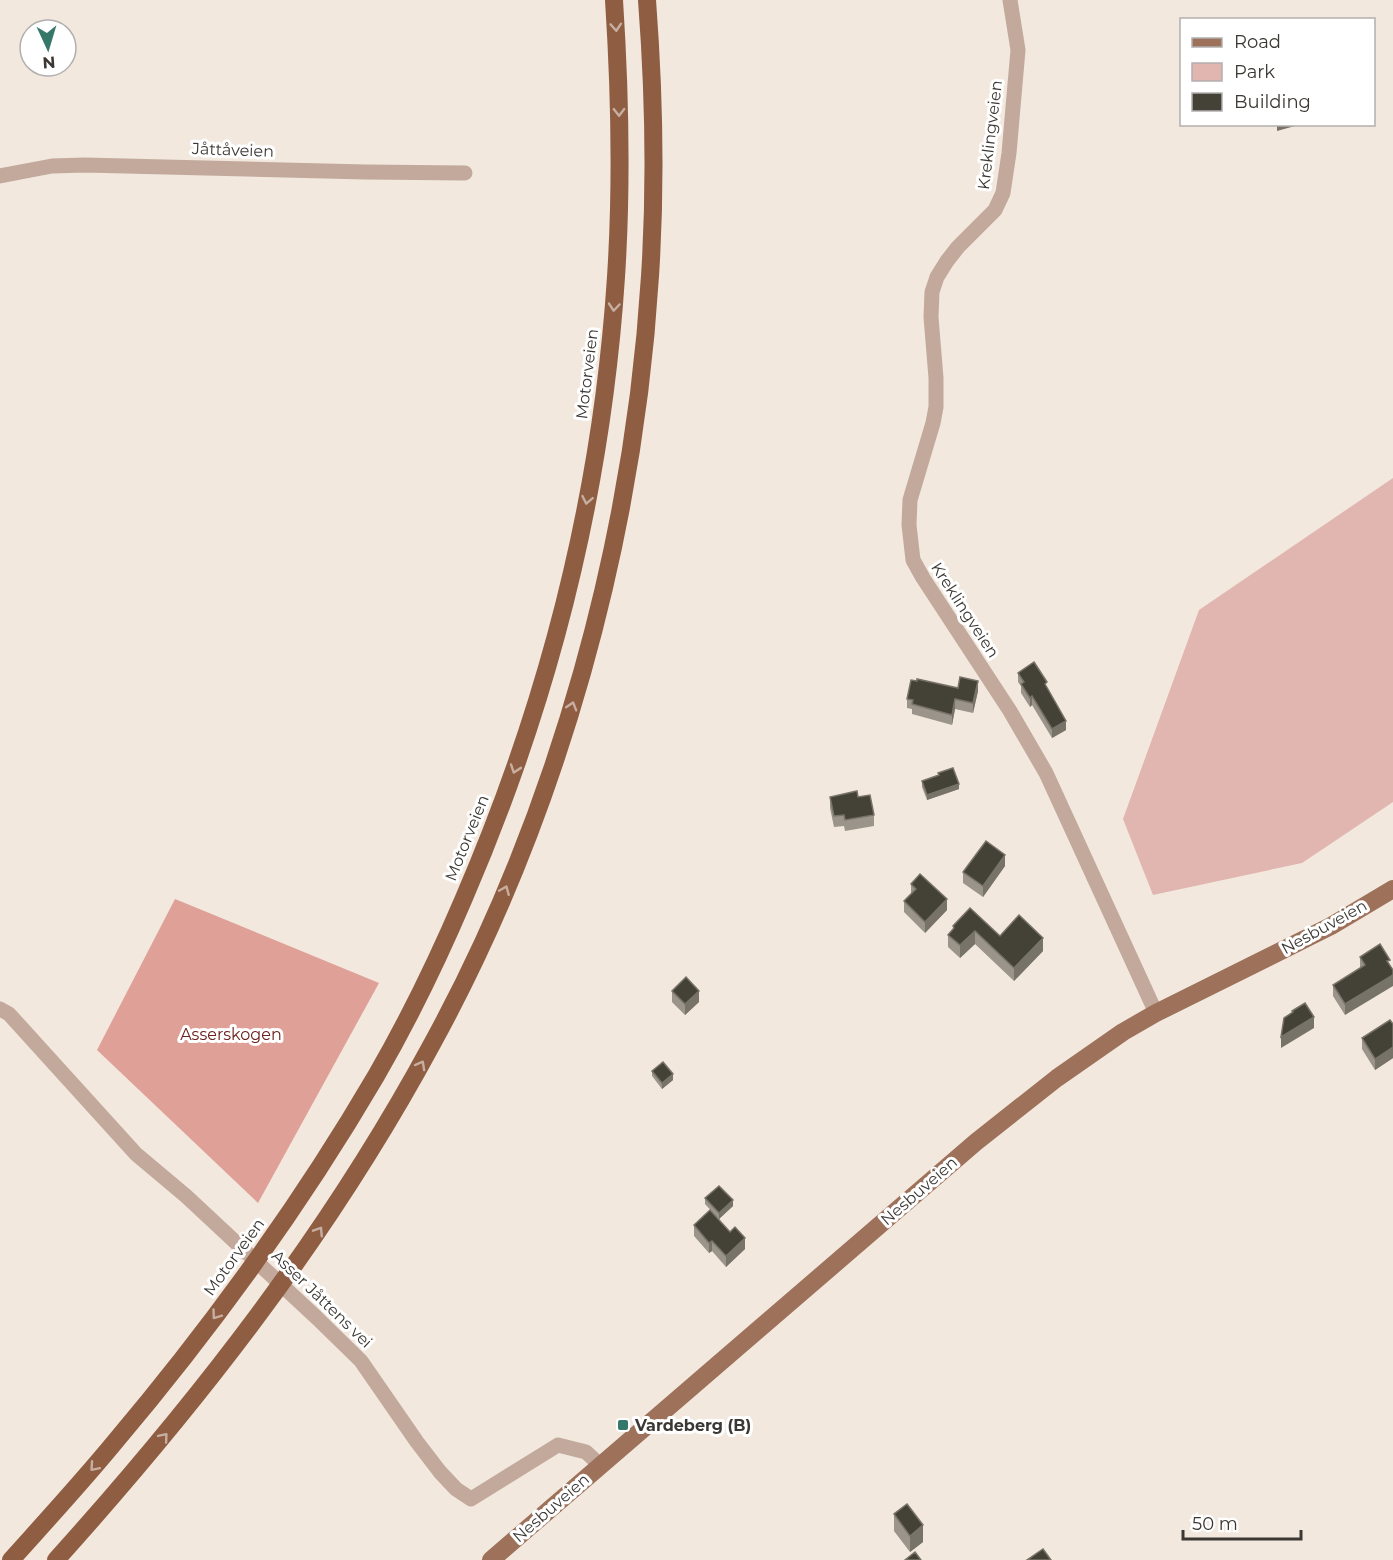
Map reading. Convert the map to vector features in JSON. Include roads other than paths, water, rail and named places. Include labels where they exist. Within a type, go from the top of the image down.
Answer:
[{"type":"highway","name":"Motorveien","points":[[11,1560],[114,1444],[190,1349],[310,1183],[377,1074],[403,1026],[451,928],[494,827],[532,719],[564,607],[588,498],[602,408],[612,333],[619,219],[619,107],[614,0]]},
{"type":"highway","points":[[56,1560],[173,1426],[241,1339],[312,1242],[406,1091],[434,1041],[484,939],[528,834],[582,670],[610,561],[631,448],[645,334],[653,221],[653,106],[647,0]]},
{"type":"main road","name":"Nesbuveien","points":[[491,1560],[976,1142],[1057,1078],[1156,1013],[1331,926],[1393,889]]},
{"type":"street","name":"Kreklingveien","points":[[1010,0],[1018,50],[1003,193],[995,210],[947,261],[934,285],[931,317],[936,407],[910,500],[910,545],[913,560],[922,578],[1010,711],[1046,773],[1156,1013]]},
{"type":"street","name":"Jåttåveien","points":[[0,176],[52,166],[85,165],[465,173]]},
{"type":"street","name":"Asser Jåttens vei","points":[[0,1009],[9,1014],[136,1154],[186,1196],[361,1361],[417,1443],[440,1473],[456,1489],[471,1498],[558,1445],[586,1452],[600,1465]]},
{"type":"place","name":"Vardeberg (B)","points":[[623,1425]]},
{"type":"park label","name":"Asserskogen","points":[[231,1034]]}]
